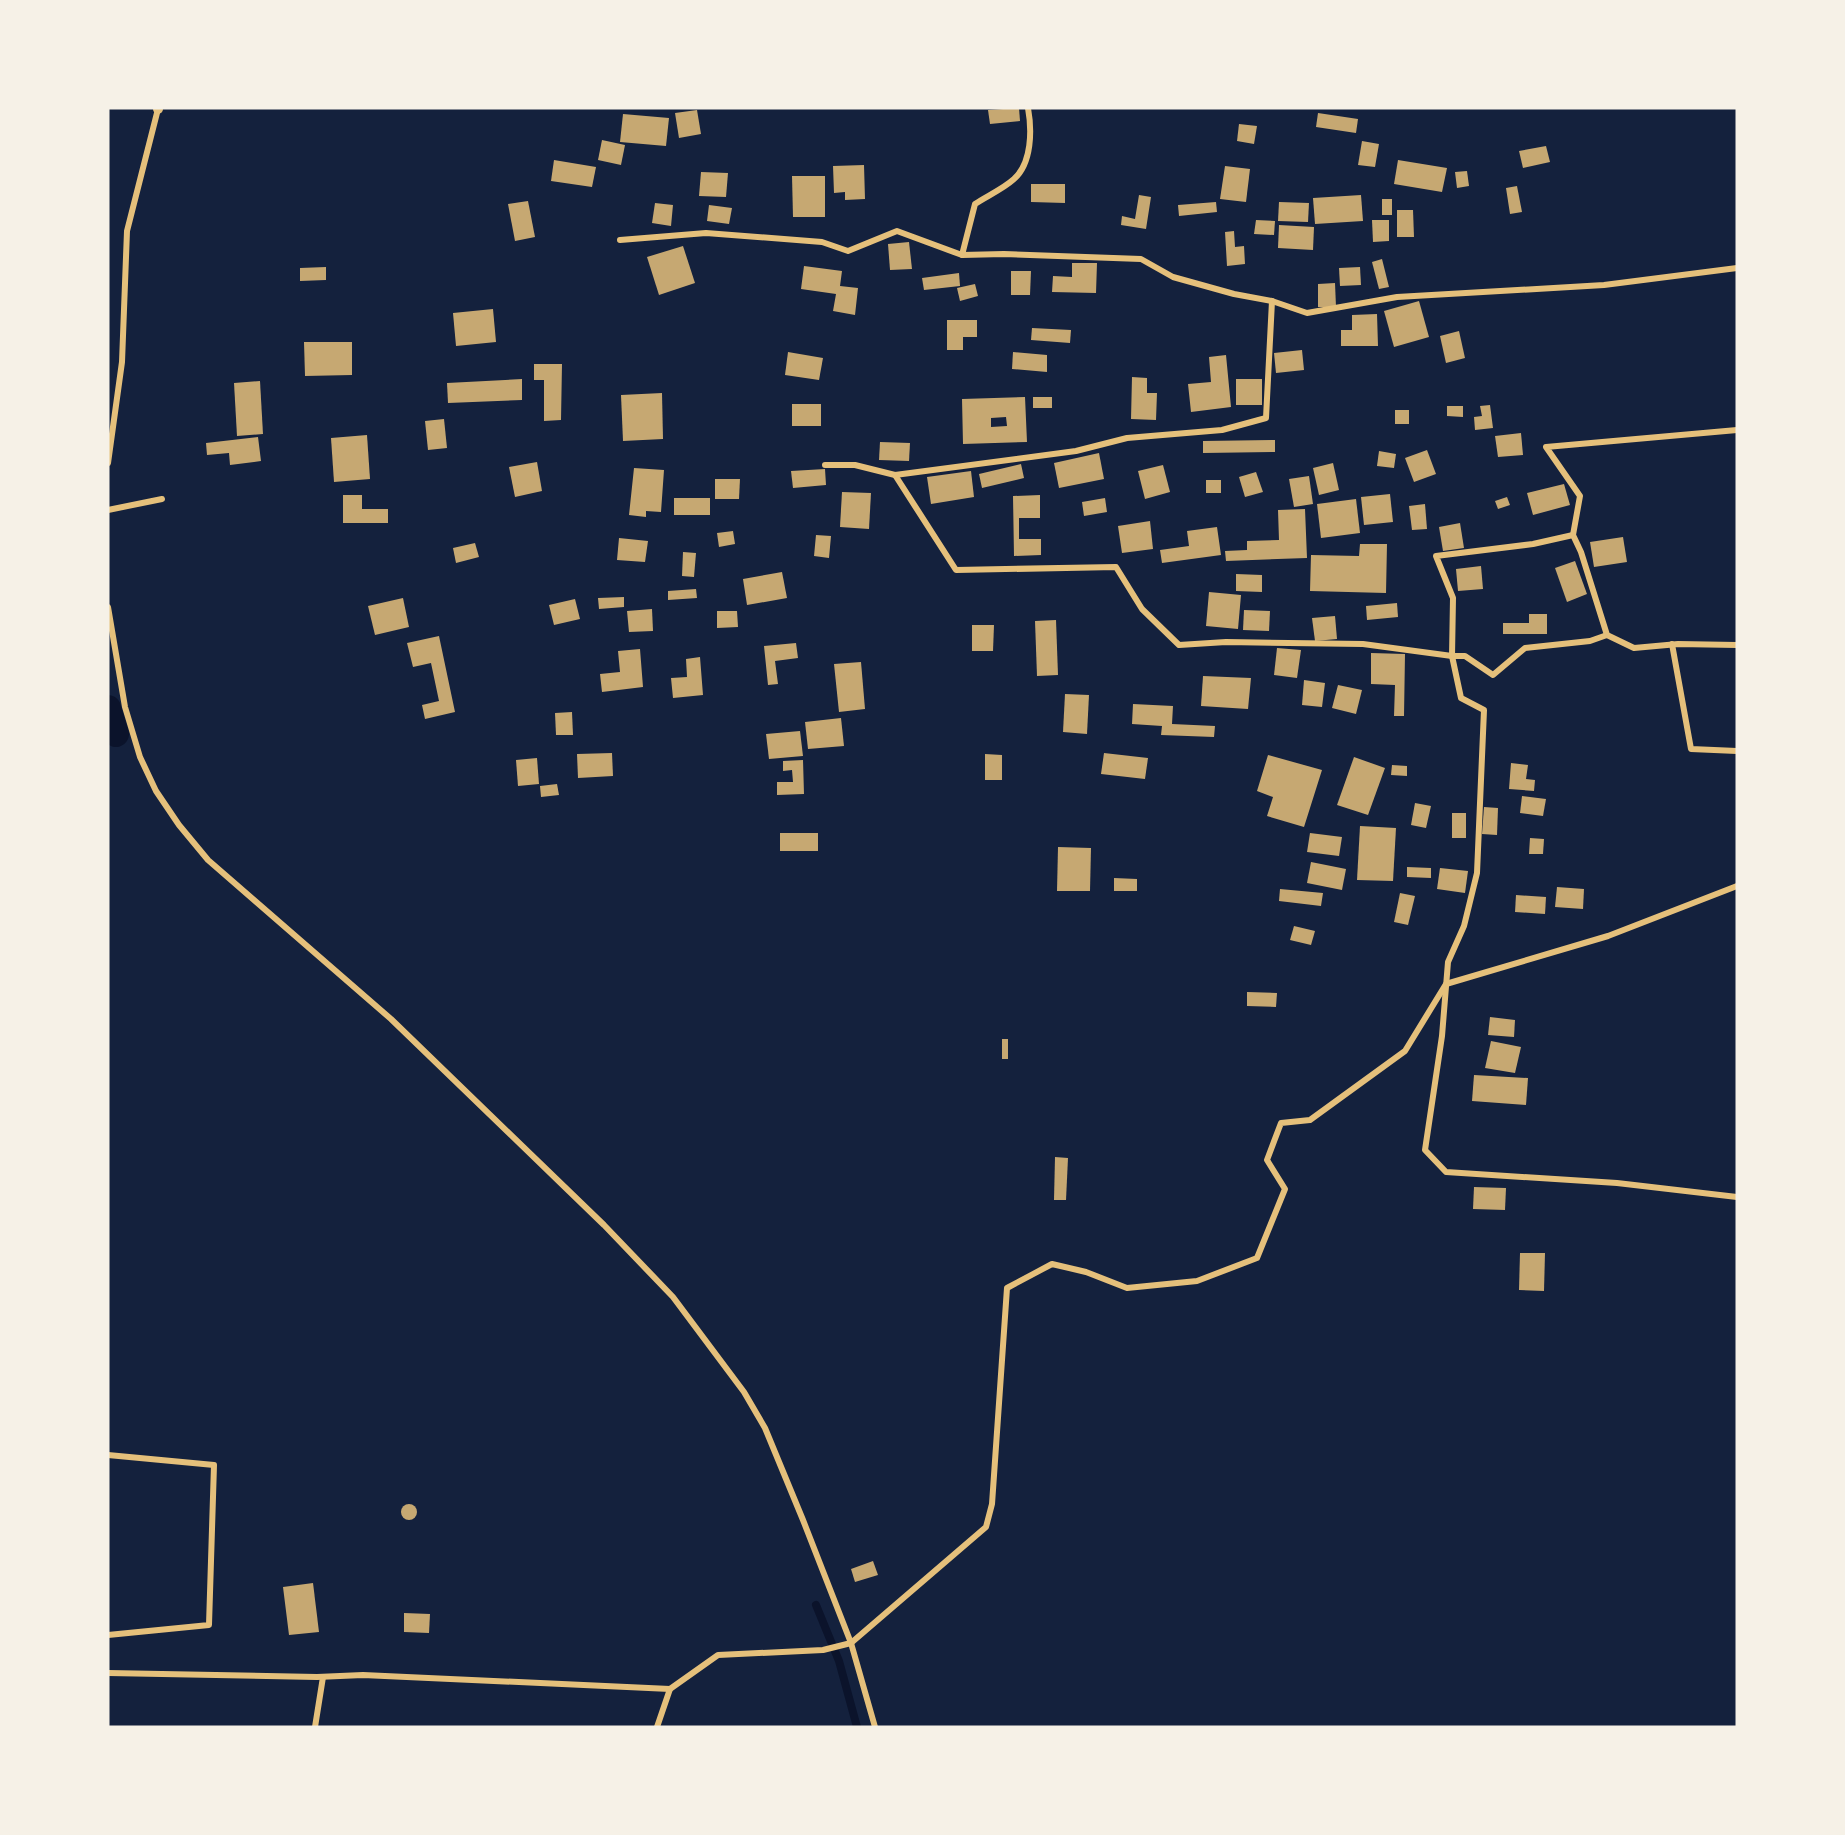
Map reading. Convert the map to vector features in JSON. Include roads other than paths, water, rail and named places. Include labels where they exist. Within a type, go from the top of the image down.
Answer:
[{"type":"street","points":[[108,463],[122,362],[127,231],[158,108]]},
{"type":"street","points":[[962,255],[975,204],[1016,178],[1028,156],[1030,120],[1028,108]]},
{"type":"street","points":[[620,240],[706,234],[822,242],[848,251],[897,231],[962,255],[1004,254],[1141,259],[1173,277],[1234,294],[1272,301],[1307,313],[1397,297],[1604,285],[1737,268]]},
{"type":"street","points":[[825,465],[855,465],[895,475],[1076,451],[1126,438],[1222,430],[1266,418],[1272,301]]},
{"type":"street","points":[[1607,635],[1581,552],[1573,535],[1580,496],[1546,447],[1737,430]]},
{"type":"street","points":[[895,475],[956,570],[1116,567],[1142,609],[1179,645],[1226,642],[1364,644],[1465,656],[1493,675],[1525,648],[1590,641],[1607,635],[1634,648],[1672,644],[1737,645]]},
{"type":"street","points":[[108,510],[162,500]]},
{"type":"street","points":[[1573,535],[1533,544],[1436,556],[1453,598],[1452,656],[1461,698],[1484,710],[1477,873],[1464,926],[1448,962],[1442,1036],[1425,1150],[1446,1172],[1617,1183],[1737,1197]]},
{"type":"street","points":[[108,607],[125,707],[140,757],[156,791],[179,825],[208,860],[391,1019],[604,1225],[673,1297],[744,1392],[765,1428],[851,1643],[875,1727]]},
{"type":"street","points":[[1672,644],[1691,750],[1737,751]]},
{"type":"street","points":[[657,1727],[670,1689],[718,1654],[823,1650],[851,1643],[986,1527],[992,1504],[1007,1288],[1052,1264],[1086,1272],[1127,1288],[1197,1281],[1257,1258],[1285,1190],[1267,1160],[1281,1123],[1310,1120],[1405,1051],[1446,984],[1608,936],[1737,886]]},
{"type":"street","points":[[108,1455],[214,1465],[209,1625],[108,1635]]},
{"type":"street","points":[[108,1673],[323,1677],[363,1675],[670,1689]]},
{"type":"street","points":[[315,1727],[323,1677]]},
{"type":"waterway","points":[[108,708],[116,734]]},
{"type":"waterway","points":[[816,1605],[839,1661],[857,1727]]}]
